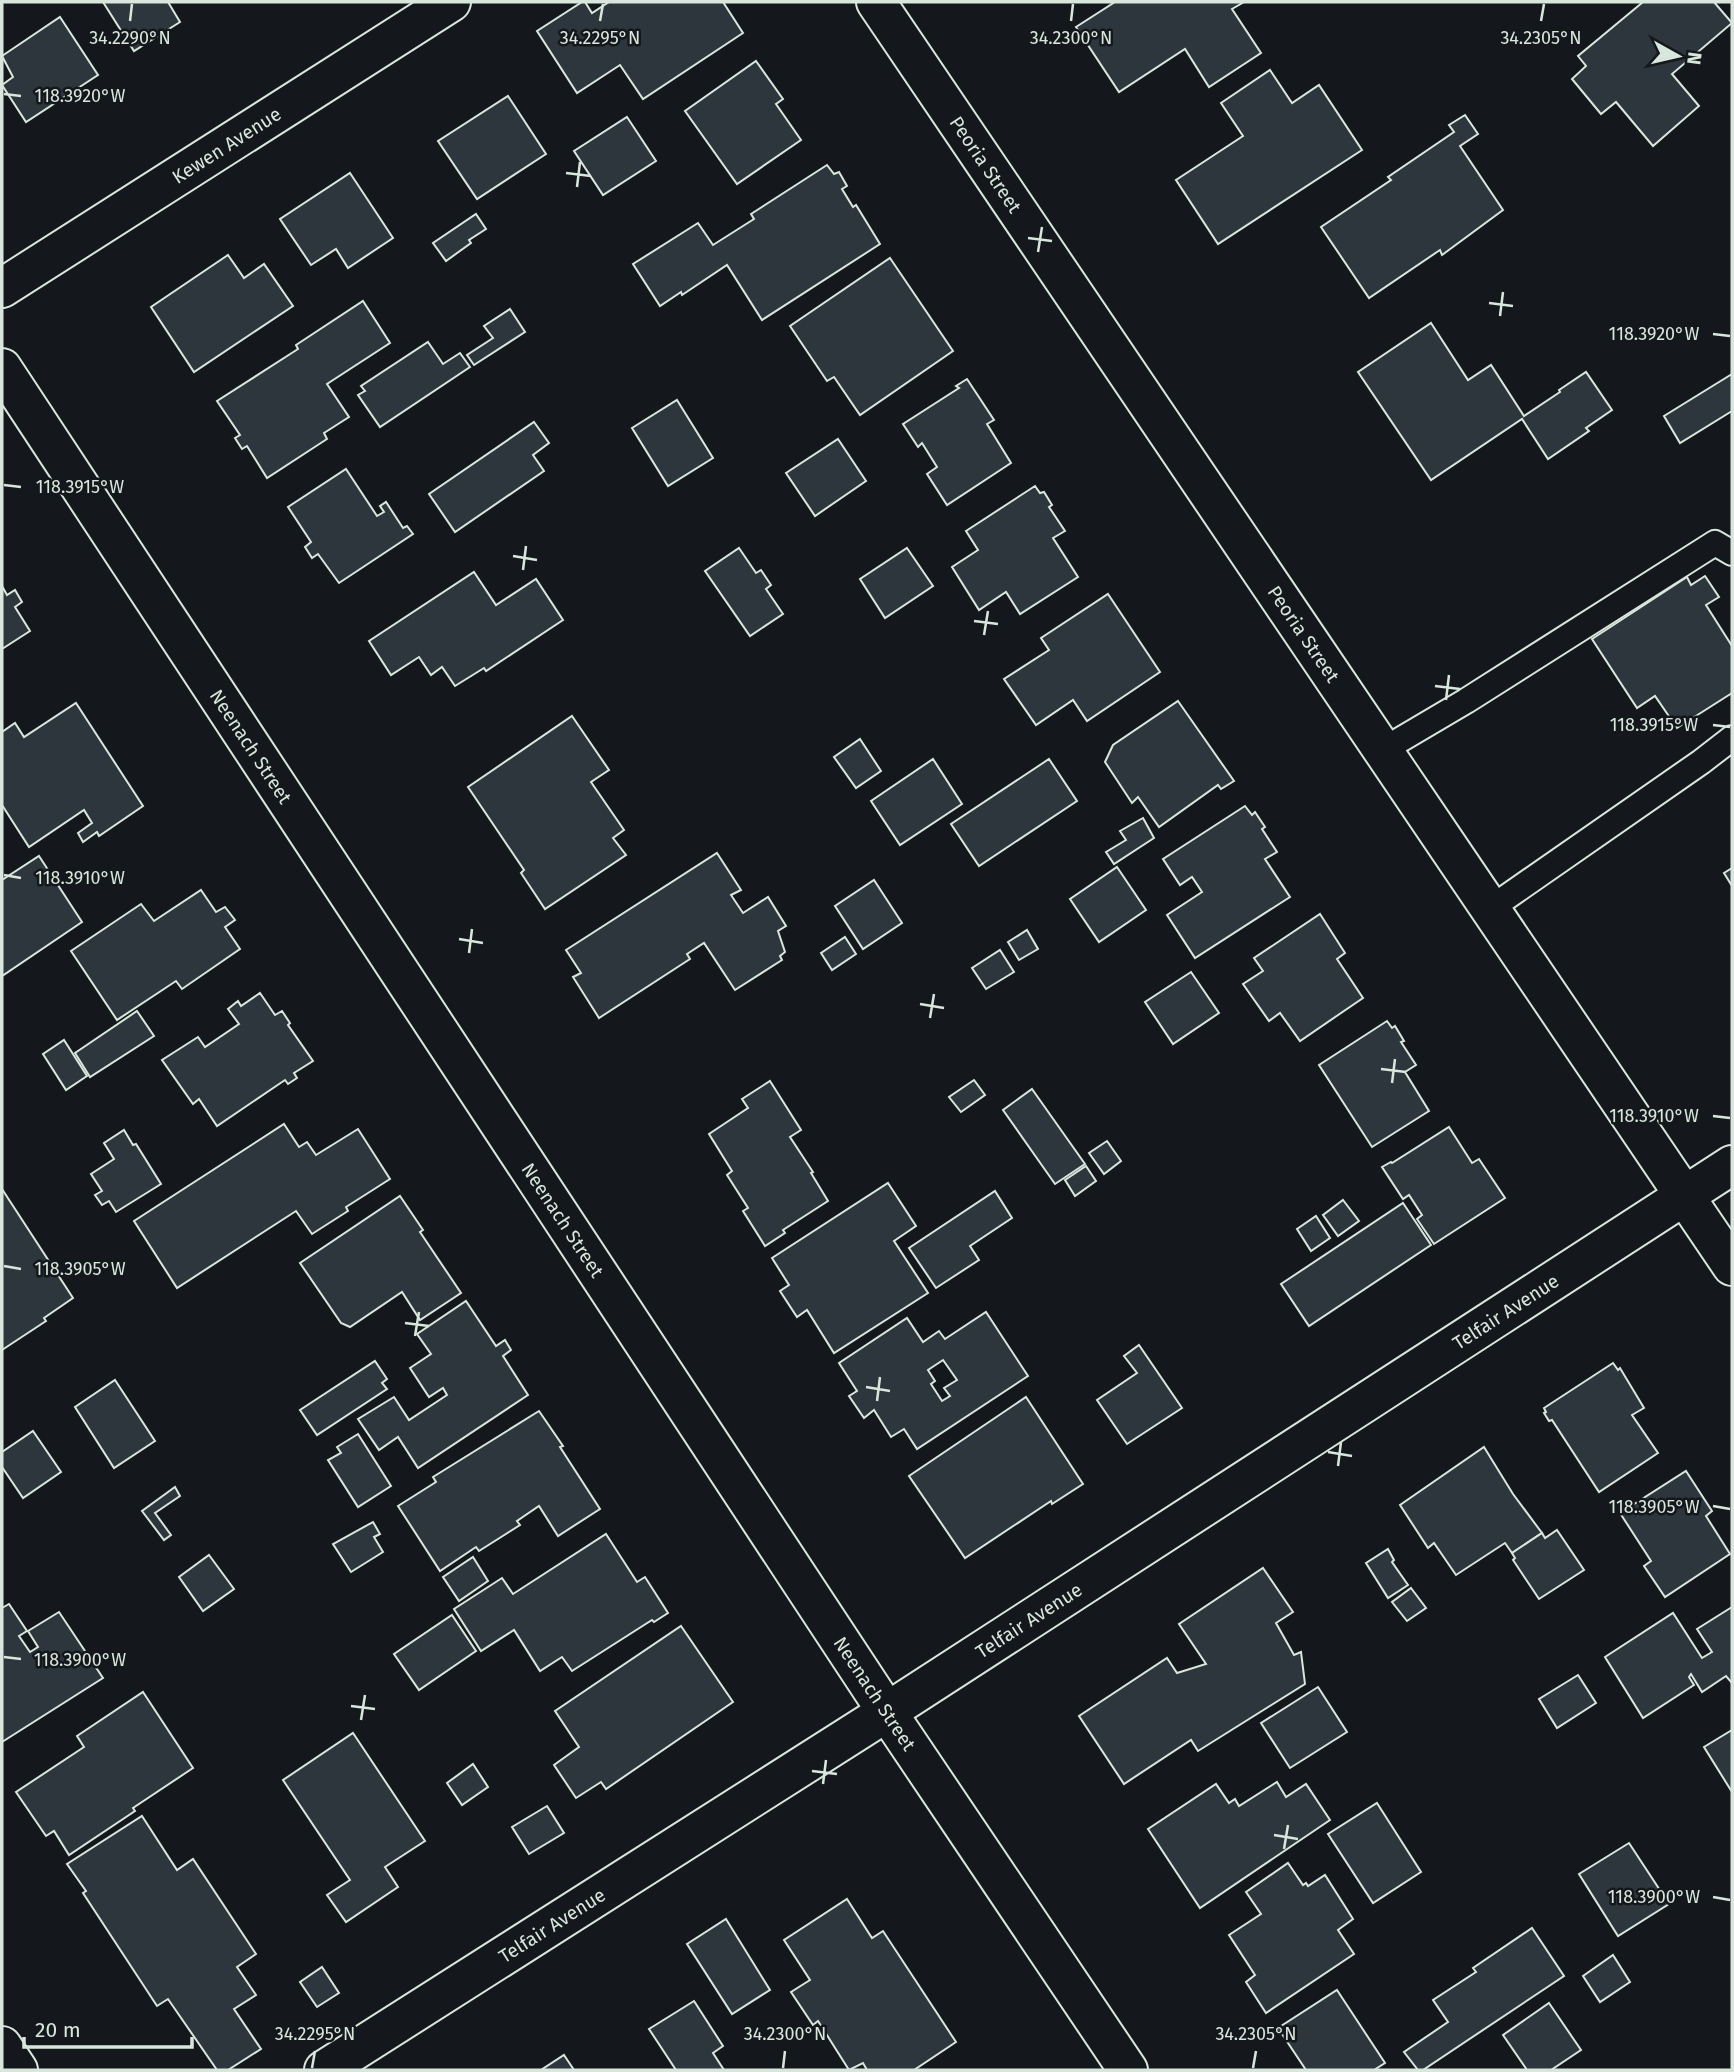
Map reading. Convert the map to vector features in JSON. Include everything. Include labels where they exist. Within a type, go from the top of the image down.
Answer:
[{"type":"street","name":"Kewen Avenue","points":[[2,288],[451,2]]},
{"type":"street","name":"Peoria Street","points":[[876,2],[1732,1266]]},
{"type":"street","name":"Neenach Street","points":[[2,368],[887,1712],[1128,2070]]},
{"type":"street","name":"Telfair Avenue","points":[[324,2070],[887,1712],[1732,1165]]},
{"type":"street","points":[[2,2046],[18,2070]]},
{"type":"lane","points":[[1383,750],[1466,701],[1715,543],[1732,553]]},
{"type":"lane","points":[[1491,908],[1732,738]]},
{"type":"building","points":[[103,2],[168,2],[180,22],[134,51]]},
{"type":"building","points":[[585,2],[592,13],[609,2],[723,2],[743,33],[643,99],[620,65],[577,93],[537,31]]},
{"type":"building","points":[[1115,2],[1244,2],[1232,9],[1261,53],[1209,87],[1185,49],[1119,92],[1076,27]]},
{"type":"building","points":[[1643,2],[1714,2],[1732,23],[1672,74],[1699,106],[1653,146],[1616,102],[1601,114],[1572,79],[1586,66],[1578,56]]},
{"type":"building","points":[[60,17],[98,75],[26,122],[2,85],[13,77],[2,56]]},
{"type":"building","points":[[756,61],[783,99],[776,104],[801,140],[737,184],[685,111]]},
{"type":"building","points":[[1270,70],[1292,103],[1319,85],[1362,150],[1218,244],[1176,180],[1243,136],[1221,103]]},
{"type":"building","points":[[508,96],[546,154],[477,199],[438,141]]},
{"type":"building","points":[[1465,115],[1478,134],[1460,146],[1503,210],[1442,255],[1440,250],[1369,298],[1321,227],[1391,180],[1388,177],[1454,132],[1449,125]]},
{"type":"building","points":[[627,117],[656,161],[603,195],[574,151]]},
{"type":"building","points":[[827,165],[834,174],[839,172],[847,186],[842,189],[853,207],[856,205],[880,244],[762,320],[727,265],[682,295],[681,292],[660,306],[633,264],[698,223],[713,245],[754,219],[751,214]]},
{"type":"building","points":[[350,173],[393,238],[348,268],[336,249],[311,265],[280,219]]},
{"type":"building","points":[[476,214],[486,229],[446,261],[433,243]]},
{"type":"building","points":[[228,255],[244,278],[264,264],[293,306],[194,372],[151,307]]},
{"type":"building","points":[[890,258],[953,351],[860,415],[834,377],[827,381],[790,326]]},
{"type":"building","points":[[363,301],[390,343],[327,384],[349,417],[324,433],[327,439],[267,478],[247,446],[242,449],[235,438],[240,435],[217,401],[298,349],[296,345]]},
{"type":"building","points":[[510,309],[525,332],[474,365],[467,355],[493,338],[484,326]]},
{"type":"building","points":[[1431,323],[1468,380],[1491,365],[1524,416],[1586,372],[1612,410],[1586,428],[1589,431],[1548,459],[1522,419],[1431,480],[1358,372]]},
{"type":"building","points":[[428,342],[443,364],[460,353],[470,367],[380,427],[358,395],[365,391],[361,386]]},
{"type":"building","points":[[1732,374],[1732,411],[1680,443],[1664,416]]},
{"type":"building","points":[[967,379],[994,420],[987,424],[1011,463],[947,505],[927,474],[937,467],[922,443],[918,447],[903,424],[959,388],[956,386]]},
{"type":"building","points":[[677,400],[713,458],[668,486],[632,428]]},
{"type":"building","points":[[534,422],[549,443],[533,455],[544,471],[455,532],[429,494]]},
{"type":"building","points":[[838,439],[866,481],[815,516],[786,473]]},
{"type":"building","points":[[346,469],[377,516],[384,512],[380,506],[386,502],[403,528],[407,526],[413,534],[339,583],[318,554],[312,558],[305,547],[311,542],[288,507]]},
{"type":"building","points":[[1035,486],[1040,493],[1044,492],[1052,505],[1049,507],[1065,531],[1053,538],[1078,577],[1020,614],[1006,592],[979,610],[952,567],[978,550],[966,531]]},
{"type":"building","points":[[739,548],[756,573],[761,570],[771,585],[766,589],[783,614],[750,636],[705,571]]},
{"type":"building","points":[[907,548],[933,586],[885,618],[860,579]]},
{"type":"building","points":[[474,572],[496,605],[536,579],[563,620],[486,671],[484,668],[455,686],[442,667],[431,675],[419,657],[391,675],[369,641]]},
{"type":"building","points":[[1705,576],[1719,597],[1706,605],[1732,646],[1732,693],[1677,728],[1655,696],[1637,708],[1592,639],[1687,577],[1691,585]]},
{"type":"building","points":[[2,586],[7,595],[15,590],[22,602],[15,607],[30,631],[2,649]]},
{"type":"building","points":[[1108,594],[1160,672],[1087,721],[1073,700],[1036,725],[1004,679],[1049,650],[1041,638]]},
{"type":"building","points":[[1178,701],[1234,781],[1221,789],[1218,785],[1159,827],[1138,797],[1132,803],[1105,762],[1113,745]]},
{"type":"building","points":[[76,703],[143,806],[99,836],[97,832],[83,842],[78,833],[92,823],[84,810],[29,847],[2,805],[2,732],[15,723],[24,737]]},
{"type":"building","points":[[572,716],[609,770],[591,782],[624,830],[613,838],[626,855],[545,909],[521,873],[524,870],[468,787]]},
{"type":"building","points":[[860,739],[881,771],[856,788],[834,757]]},
{"type":"building","points":[[933,759],[962,804],[900,845],[871,801]]},
{"type":"building","points":[[1049,759],[1077,801],[979,866],[951,824]]},
{"type":"building","points":[[1245,806],[1252,815],[1255,812],[1265,827],[1262,829],[1277,852],[1265,859],[1290,897],[1195,958],[1167,915],[1202,892],[1192,877],[1180,885],[1163,859]]},
{"type":"building","points":[[1143,818],[1154,838],[1114,864],[1106,852],[1126,840],[1120,831]]},
{"type":"building","points":[[717,853],[741,890],[731,895],[743,913],[768,897],[786,926],[778,931],[785,952],[780,956],[782,960],[735,990],[704,943],[687,954],[690,959],[599,1018],[573,977],[581,973],[566,950]]},
{"type":"building","points":[[39,856],[82,922],[2,976],[2,880]]},
{"type":"building","points":[[1117,867],[1146,910],[1099,942],[1070,899]]},
{"type":"building","points":[[1732,868],[1732,886],[1724,873]]},
{"type":"building","points":[[874,880],[902,923],[863,949],[835,906]]},
{"type":"building","points":[[201,890],[216,912],[225,907],[235,920],[225,927],[240,949],[182,989],[176,981],[117,1020],[71,951],[141,904],[154,921]]},
{"type":"building","points":[[1320,914],[1345,953],[1337,959],[1363,998],[1300,1041],[1280,1013],[1269,1021],[1243,984],[1263,971],[1254,958]]},
{"type":"building","points":[[1027,930],[1038,949],[1019,960],[1008,942]]},
{"type":"building","points":[[845,937],[856,954],[832,970],[821,953]]},
{"type":"building","points":[[1000,950],[1014,972],[986,989],[972,968]]},
{"type":"building","points":[[1191,972],[1219,1013],[1173,1044],[1145,1002]]},
{"type":"building","points":[[260,993],[275,1015],[282,1011],[290,1023],[288,1025],[313,1061],[294,1073],[297,1078],[288,1084],[285,1080],[217,1126],[199,1099],[193,1104],[162,1060],[198,1037],[205,1047],[239,1024],[228,1009],[238,1001],[241,1006]]},
{"type":"building","points":[[137,1011],[154,1036],[90,1077],[75,1053]]},
{"type":"building","points":[[1387,1021],[1392,1028],[1395,1026],[1404,1041],[1401,1042],[1416,1065],[1405,1072],[1429,1111],[1372,1147],[1319,1065]]},
{"type":"building","points":[[64,1040],[87,1076],[66,1090],[43,1054]]},
{"type":"building","points":[[974,1080],[985,1095],[961,1112],[949,1097]]},
{"type":"building","points":[[770,1081],[801,1130],[790,1137],[828,1201],[783,1230],[785,1233],[765,1246],[743,1211],[748,1208],[727,1175],[732,1171],[709,1134],[748,1108],[742,1099]]},
{"type":"building","points":[[1032,1089],[1085,1164],[1055,1184],[1003,1110]]},
{"type":"building","points":[[284,1124],[299,1147],[307,1142],[316,1155],[358,1129],[390,1179],[346,1207],[348,1211],[312,1234],[296,1211],[177,1288],[134,1221]]},
{"type":"building","points":[[1449,1127],[1472,1163],[1479,1159],[1505,1198],[1434,1244],[1417,1219],[1422,1215],[1409,1195],[1403,1199],[1382,1167]]},
{"type":"building","points":[[124,1130],[161,1184],[116,1212],[109,1201],[102,1205],[95,1195],[102,1191],[91,1174],[114,1159],[104,1143]]},
{"type":"building","points":[[1107,1141],[1121,1161],[1104,1174],[1089,1153]]},
{"type":"building","points":[[1086,1166],[1096,1181],[1075,1196],[1065,1180]]},
{"type":"building","points":[[888,1183],[916,1226],[894,1241],[928,1293],[834,1353],[807,1310],[797,1317],[780,1291],[789,1285],[772,1258]]},
{"type":"building","points":[[2,1189],[73,1298],[44,1318],[46,1321],[2,1350]]},
{"type":"building","points":[[995,1191],[1012,1218],[970,1246],[979,1260],[936,1288],[909,1248]]},
{"type":"building","points":[[400,1196],[423,1230],[420,1232],[461,1293],[420,1320],[402,1292],[350,1327],[341,1323],[300,1263]]},
{"type":"building","points":[[1343,1200],[1359,1221],[1338,1236],[1323,1215]]},
{"type":"building","points":[[1403,1203],[1431,1245],[1309,1326],[1281,1284]]},
{"type":"building","points":[[1316,1216],[1330,1238],[1311,1251],[1297,1229]]},
{"type":"building","points":[[466,1301],[496,1346],[505,1340],[511,1350],[503,1356],[528,1395],[418,1468],[398,1437],[379,1450],[358,1419],[394,1397],[409,1420],[447,1395],[443,1388],[429,1397],[410,1368],[431,1354],[417,1334]]},
{"type":"building","points":[[986,1312],[1028,1376],[917,1449],[904,1429],[891,1437],[874,1410],[864,1418],[849,1396],[857,1391],[839,1363],[907,1318],[923,1342],[939,1331],[945,1339]],"holes":[[[943,1360],[957,1380],[944,1388],[950,1396],[942,1401],[931,1384],[935,1381],[928,1370]]]},
{"type":"building","points":[[1139,1345],[1182,1408],[1127,1444],[1097,1400],[1137,1373],[1124,1356]]},
{"type":"building","points":[[375,1361],[387,1379],[382,1383],[387,1389],[317,1435],[300,1410]]},
{"type":"building","points":[[1613,1363],[1618,1370],[1620,1368],[1644,1408],[1632,1415],[1658,1453],[1599,1492],[1552,1420],[1549,1421],[1544,1408]]},
{"type":"building","points":[[115,1380],[155,1441],[114,1468],[75,1407]]},
{"type":"building","points":[[1026,1397],[1083,1484],[1052,1504],[1051,1501],[965,1558],[909,1476]]},
{"type":"building","points":[[539,1411],[600,1509],[558,1536],[539,1506],[517,1521],[520,1525],[479,1551],[476,1547],[440,1571],[398,1506],[436,1482],[433,1477]]},
{"type":"building","points":[[33,1431],[61,1472],[23,1498],[2,1467],[2,1452]]},
{"type":"building","points":[[358,1434],[391,1486],[358,1507],[328,1460],[341,1453],[337,1447]]},
{"type":"building","points":[[1484,1447],[1513,1494],[1542,1533],[1512,1553],[1505,1543],[1456,1575],[1434,1543],[1428,1548],[1400,1505]]},
{"type":"building","points":[[1686,1471],[1712,1511],[1706,1516],[1730,1554],[1665,1597],[1644,1566],[1651,1561],[1620,1513]]},
{"type":"building","points":[[175,1487],[180,1496],[155,1513],[171,1535],[164,1540],[142,1511]]},
{"type":"building","points":[[373,1522],[380,1534],[374,1537],[383,1552],[351,1572],[333,1544]]},
{"type":"building","points":[[1557,1530],[1584,1570],[1539,1599],[1513,1560],[1515,1558],[1512,1553],[1542,1533],[1545,1538]]},
{"type":"building","points":[[606,1534],[637,1582],[645,1577],[668,1613],[654,1622],[652,1620],[572,1671],[562,1657],[540,1671],[514,1630],[481,1651],[454,1609],[502,1578],[513,1594]]},
{"type":"building","points":[[1388,1549],[1394,1560],[1392,1562],[1408,1585],[1388,1598],[1366,1563]]},
{"type":"building","points":[[209,1555],[234,1589],[203,1611],[179,1577]]},
{"type":"building","points":[[473,1557],[488,1581],[459,1601],[443,1577]]},
{"type":"building","points":[[1263,1568],[1293,1612],[1276,1623],[1294,1655],[1301,1652],[1305,1684],[1198,1751],[1191,1740],[1124,1784],[1079,1716],[1167,1658],[1177,1673],[1206,1664],[1179,1624]]},
{"type":"building","points":[[1411,1588],[1426,1608],[1407,1621],[1392,1602]]},
{"type":"building","points":[[9,1604],[27,1631],[19,1636],[30,1652],[38,1647],[28,1631],[59,1612],[103,1678],[2,1742],[2,1608]]},
{"type":"building","points":[[1732,1607],[1732,1683],[1726,1676],[1702,1692],[1691,1674],[1689,1677],[1694,1685],[1643,1718],[1605,1657],[1673,1613],[1702,1658],[1712,1652],[1697,1629]]},
{"type":"building","points":[[452,1615],[476,1651],[419,1690],[394,1654]]},
{"type":"building","points":[[681,1626],[733,1702],[606,1789],[601,1782],[576,1798],[554,1765],[579,1747],[555,1711]]},
{"type":"building","points":[[1578,1675],[1596,1703],[1557,1728],[1539,1699]]},
{"type":"building","points":[[1318,1687],[1347,1732],[1290,1768],[1261,1723]]},
{"type":"building","points":[[143,1692],[193,1768],[69,1855],[54,1831],[46,1836],[16,1792],[84,1747],[77,1736]]},
{"type":"building","points":[[1732,1730],[1732,1792],[1704,1747]]},
{"type":"building","points":[[353,1733],[425,1841],[385,1867],[398,1887],[346,1922],[327,1895],[350,1880],[283,1780]]},
{"type":"building","points":[[473,1764],[488,1787],[462,1805],[447,1783]]},
{"type":"building","points":[[1277,1782],[1286,1797],[1306,1784],[1330,1820],[1200,1908],[1148,1829],[1216,1784],[1229,1803],[1235,1799],[1239,1806]]},
{"type":"building","points":[[1377,1803],[1421,1872],[1373,1903],[1328,1834]]},
{"type":"building","points":[[547,1806],[564,1833],[529,1854],[512,1827]]},
{"type":"building","points":[[142,1816],[177,1870],[193,1859],[256,1954],[237,1967],[256,1995],[234,2009],[261,2049],[228,2070],[217,2070],[168,1999],[157,2006],[67,1864]]},
{"type":"building","points":[[1629,1843],[1669,1904],[1618,1936],[1579,1874]]},
{"type":"building","points":[[1288,1863],[1303,1885],[1306,1883],[1308,1886],[1325,1875],[1353,1919],[1338,1930],[1354,1954],[1266,2013],[1246,1982],[1255,1975],[1229,1935],[1261,1914],[1246,1892]]},
{"type":"building","points":[[847,1899],[872,1938],[883,1931],[956,2042],[914,2070],[867,2070],[863,2063],[849,2070],[818,2021],[813,2025],[791,1992],[810,1980],[784,1940]]},
{"type":"building","points":[[726,1919],[770,1990],[732,2014],[687,1944]]},
{"type":"building","points":[[1532,1928],[1564,1976],[1423,2070],[1418,2070],[1404,2052],[1448,2022],[1433,2000],[1476,1972],[1473,1968]]},
{"type":"building","points":[[1613,1955],[1630,1982],[1600,2002],[1583,1976]]},
{"type":"building","points":[[322,1967],[339,1993],[317,2007],[300,1982]]},
{"type":"building","points":[[1337,1990],[1385,2063],[1374,2070],[1306,2070],[1278,2028]]},
{"type":"building","points":[[694,2001],[723,2046],[713,2053],[724,2070],[676,2070],[649,2029]]},
{"type":"building","points":[[1549,2003],[1581,2050],[1551,2070],[1527,2070],[1503,2035]]},
{"type":"building","points":[[564,2055],[574,2070],[541,2070]]}]
